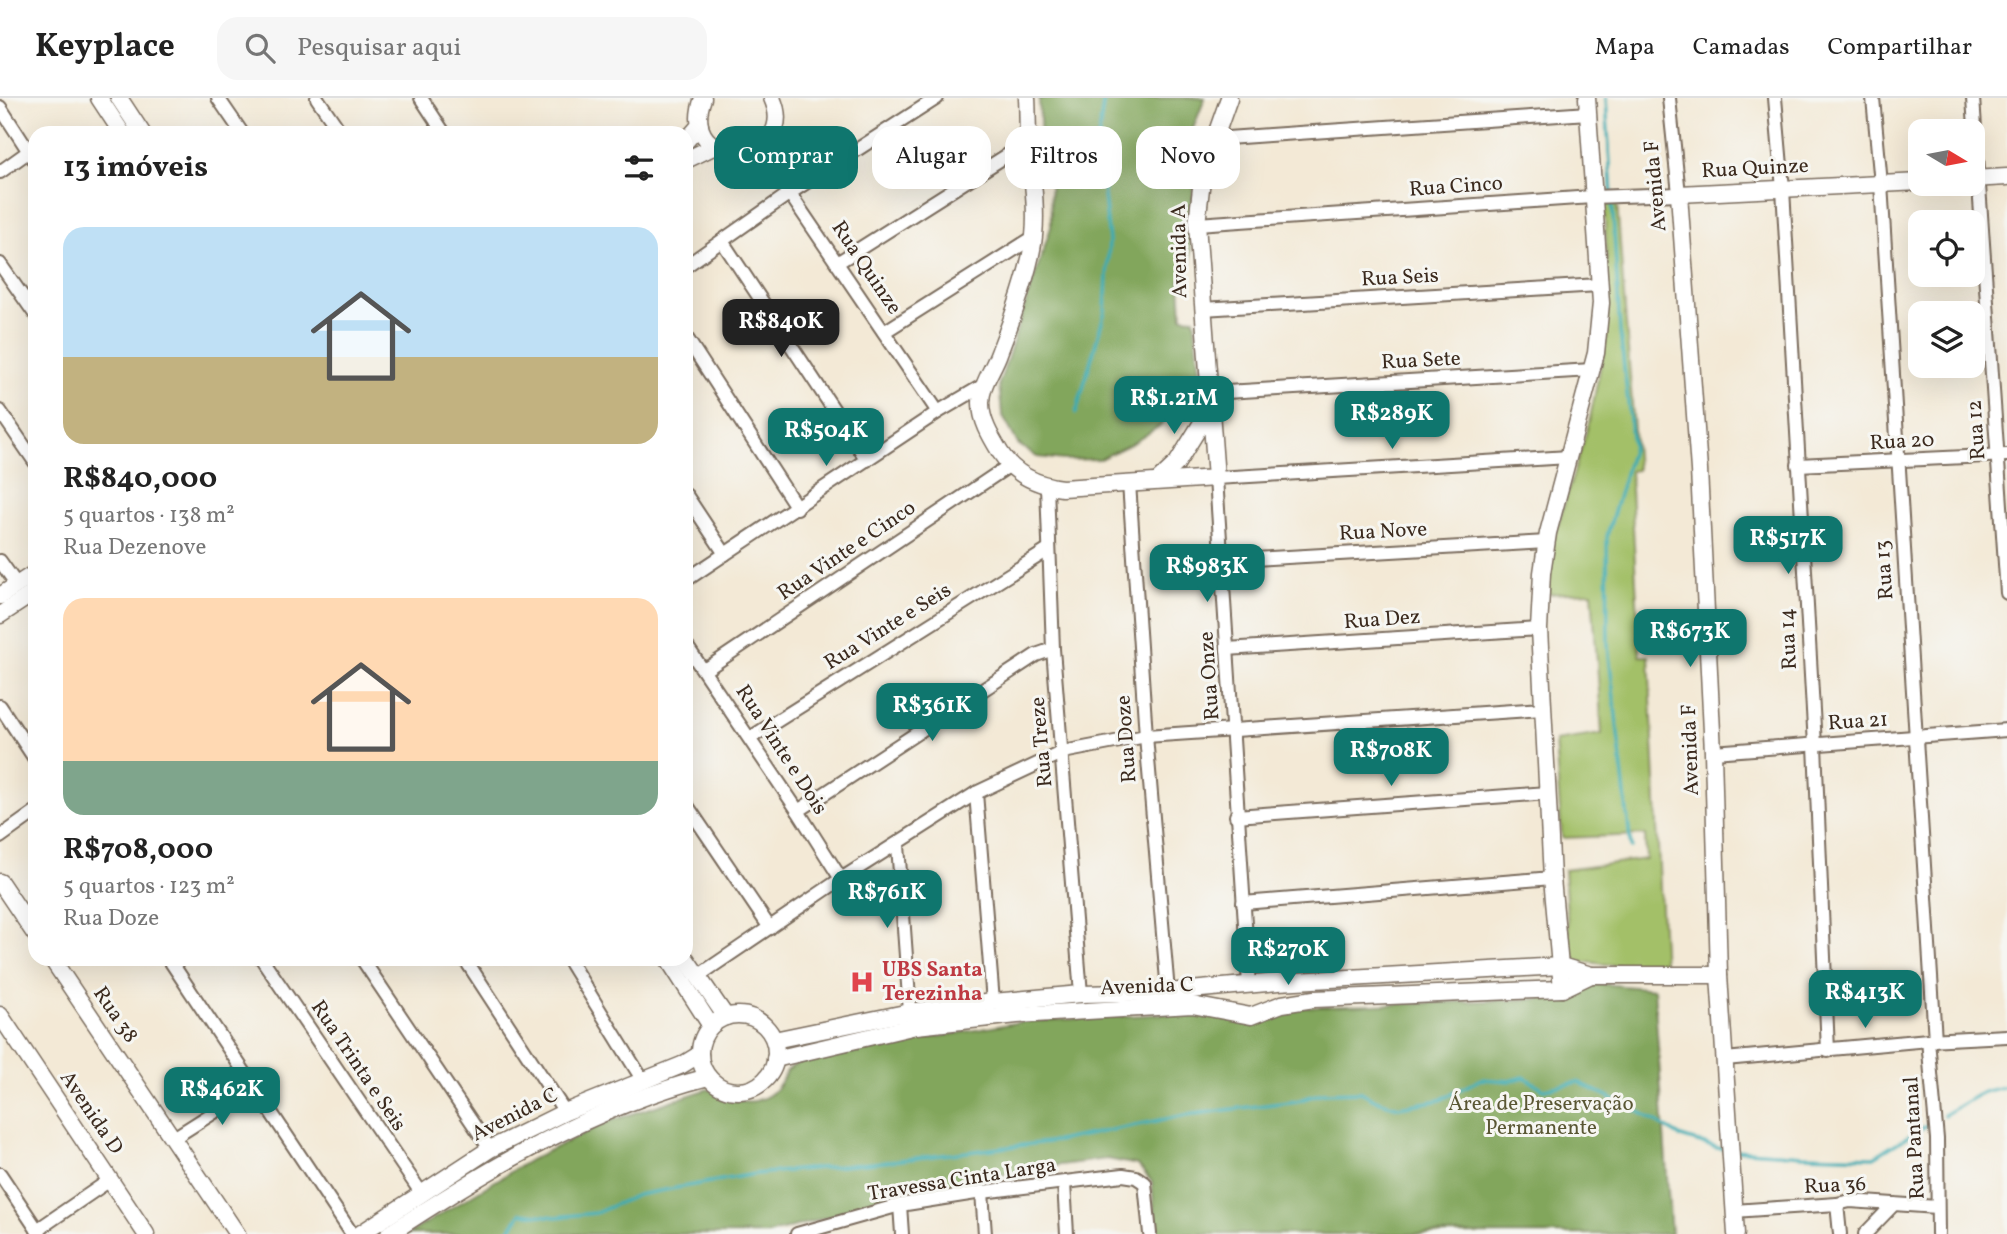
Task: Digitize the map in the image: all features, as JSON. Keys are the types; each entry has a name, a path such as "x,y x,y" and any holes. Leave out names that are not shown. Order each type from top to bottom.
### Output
{"street":[{"path":"99,98 117,126"},
{"path":"119,98 137,126"},
{"path":"218,98 237,126"},
{"path":"317,98 336,126"},
{"path":"421,98 439,126"},
{"path":"703,98 699,113 700,125 714,145"},
{"path":"693,261 790,193 937,98"},
{"path":"1027,98 1028,126"},
{"name":"Avenida A","path":"1218,126 1229,98"},
{"name":"Avenida F","path":"1669,98 1679,194 1699,471 1713,752 1718,975 1736,1234"},
{"name":"Rua 14","path":"1775,98 1783,189 1815,745 1828,1051"},
{"name":"Rua 13","path":"1873,98 1881,184 1932,1040"},
{"name":"Rua 12","path":"1973,98 1974,119"},
{"path":"774,126 775,99"},
{"path":"1240,137 1587,105 1599,197 1601,303 1596,353 1547,542 1539,628 1552,878 1562,989 1591,975"},
{"path":"0,107 28,151"},
{"path":"693,133 700,125"},
{"path":"693,157 714,146"},
{"path":"837,263 1005,157"},
{"path":"0,172 28,159"},
{"path":"1985,178 2007,177"},
{"name":"Rua Quinze","path":"1599,197 1908,183"},
{"name":"Rua Quinze","path":"787,189 938,412"},
{"path":"1034,189 1034,237 999,355 984,385 981,401 991,438 1010,465 1020,473 1047,486 1062,488 1570,457"},
{"name":"Avenida A","path":"1201,189 1197,224 1216,478"},
{"name":"Rua 12","path":"1978,196 2002,455 2007,593"},
{"name":"Rua Cinco","path":"1197,224 1599,197"},
{"path":"884,332 1034,237"},
{"path":"722,241 867,460"},
{"path":"0,264 28,304"},
{"name":"Rua Seis","path":"1203,309 1599,285"},
{"path":"693,348 797,508"},
{"name":"Rua Sete","path":"1211,401 1592,370"},
{"path":"693,575 938,412 984,385"},
{"path":"1159,481 1177,463 1211,401"},
{"path":"0,411 28,452"},
{"name":"Rua 20","path":"1798,465 2002,455"},
{"name":"Rua Vinte e Cinco","path":"705,670 1010,465"},
{"name":"Rua Onze","path":"1216,478 1232,729 1543,709"},
{"name":"Rua Doze","path":"1129,483 1146,736 1168,992"},
{"name":"Rua Treze","path":"1047,486 1053,649 1081,994"},
{"path":"693,506 725,554"},
{"name":"Rua Nove","path":"1221,561 1547,542"},
{"name":"Rua Vinte e Seis","path":"750,738 1048,550"},
{"path":"0,561 28,596"},
{"path":"0,596 28,596"},
{"path":"0,615 28,596"},
{"name":"Rua Dez","path":"1227,649 1539,628"},
{"path":"798,811 1036,655 1053,649"},
{"name":"Rua Vinte e Dois","path":"693,654 841,879"},
{"path":"0,706 28,748"},
{"path":"698,976 841,879 976,793 1063,751 1146,736 1232,729 1248,985"},
{"name":"Rua 21","path":"1713,752 2007,730"},
{"path":"976,793 993,1002"},
{"path":"1236,816 1548,793"},
{"path":"693,814 770,928"},
{"path":"0,837 28,817"},
{"path":"898,845 910,1012"},
{"path":"1243,903 1552,878"},
{"path":"0,881 28,923"},
{"name":"Rua 38","path":"57,966 237,1234"},
{"path":"174,966 352,1234"},
{"name":"Rua Trinta e Seis","path":"267,966 422,1194"},
{"path":"367,966 490,1149"},
{"path":"470,966 565,1112"},
{"path":"572,966 642,1079"},
{"path":"672,966 711,1026"},
{"path":"691,966 726,1017"},
{"path":"1561,966 1591,975 1718,975"},
{"name":"Avenida C","path":"774,1040 910,1012 993,1002 1081,994 1168,992 1561,966"},
{"path":"1234,1013 1225,1002 1227,991 1248,985 1270,991 1271,1009"},
{"name":"Avenida C","path":"775,1059 916,1026 1004,1017 1192,1005 1251,1016 1289,1002 1314,999 1562,989"},
{"name":"Avenida D","path":"0,1015 146,1234"},
{"path":"747,1016 759,1020 774,1040 775,1059 769,1075 761,1084 751,1089 727,1090 708,1077 702,1066 700,1054 703,1039 711,1026 726,1017 747,1016"},
{"path":"1725,1059 1932,1040 2007,1036"},
{"name":"Rua Pantanal","path":"1932,1040 1938,1234"},
{"name":"Avenida C","path":"360,1234 490,1149 565,1112 682,1065 700,1054"},
{"name":"Avenida C","path":"389,1234 466,1183 552,1136 636,1100 708,1077"},
{"path":"172,1139 254,1087"},
{"path":"0,1174 38,1232 110,1180"},
{"name":"Travessa Cinta Larga","path":"797,1234 817,1231 900,1205 1123,1175 1136,1177 1145,1183 1150,1234"},
{"path":"1063,1183 1067,1234"},
{"path":"982,1192 985,1234"},
{"name":"Rua 36","path":"1734,1211 1850,1201 1937,1207"},
{"path":"1865,1234 1894,1203"},
{"path":"1837,1204 1840,1234"},
{"path":"900,1205 902,1234"}],"green space":[{"path":"1039,98 1205,98 1194,126 1136,126 1136,189 1194,189 1190,216 1191,263 1180,280 1182,317 1194,318 1204,406 1176,401 1161,425 1135,442 1100,459 1064,460 1037,457 1018,444 1002,414 999,384 1051,227 1050,189 1122,189 1122,126 1040,126"},
{"path":"1604,203 1617,203 1637,470 1630,471 1640,656 1649,656 1664,971 1570,960 1564,870 1646,859 1645,835 1562,838 1555,741 1602,734 1592,592 1546,594 1553,542 1589,423 1607,335 1609,300"},
{"name":"Área de Preservação Permanente","path":"1592,983 1654,989 1671,1234 1156,1234 1152,1182 1138,1165 1107,1159 1029,1169 896,1198 768,1234 408,1234 530,1160 607,1122 708,1089 743,1101 760,1100 776,1089 786,1072 803,1061 1020,1022 1201,1012 1253,1025 1292,1008 1562,998"}],"waterway":[{"path":"1076,413 1105,311 1109,241 1098,139 1104,98"},
{"path":"1606,98 1620,332 1633,446 1607,536 1608,646 1631,848"},
{"path":"507,1234 521,1213 556,1217 596,1213 637,1195 755,1174 1057,1141 1186,1115 1297,1101 1322,1093 1361,1092 1378,1101 1399,1107 1440,1100 1481,1079 1510,1081 1524,1077 1544,1089 1578,1082 1638,1111 1681,1137 1726,1149"},
{"path":"1944,1115 1983,1092 2007,1086"},
{"path":"1734,1150 1874,1157 1927,1125"}],"place":[{"name":"UBS Santa Terezinha","path":"862,982"}]}
